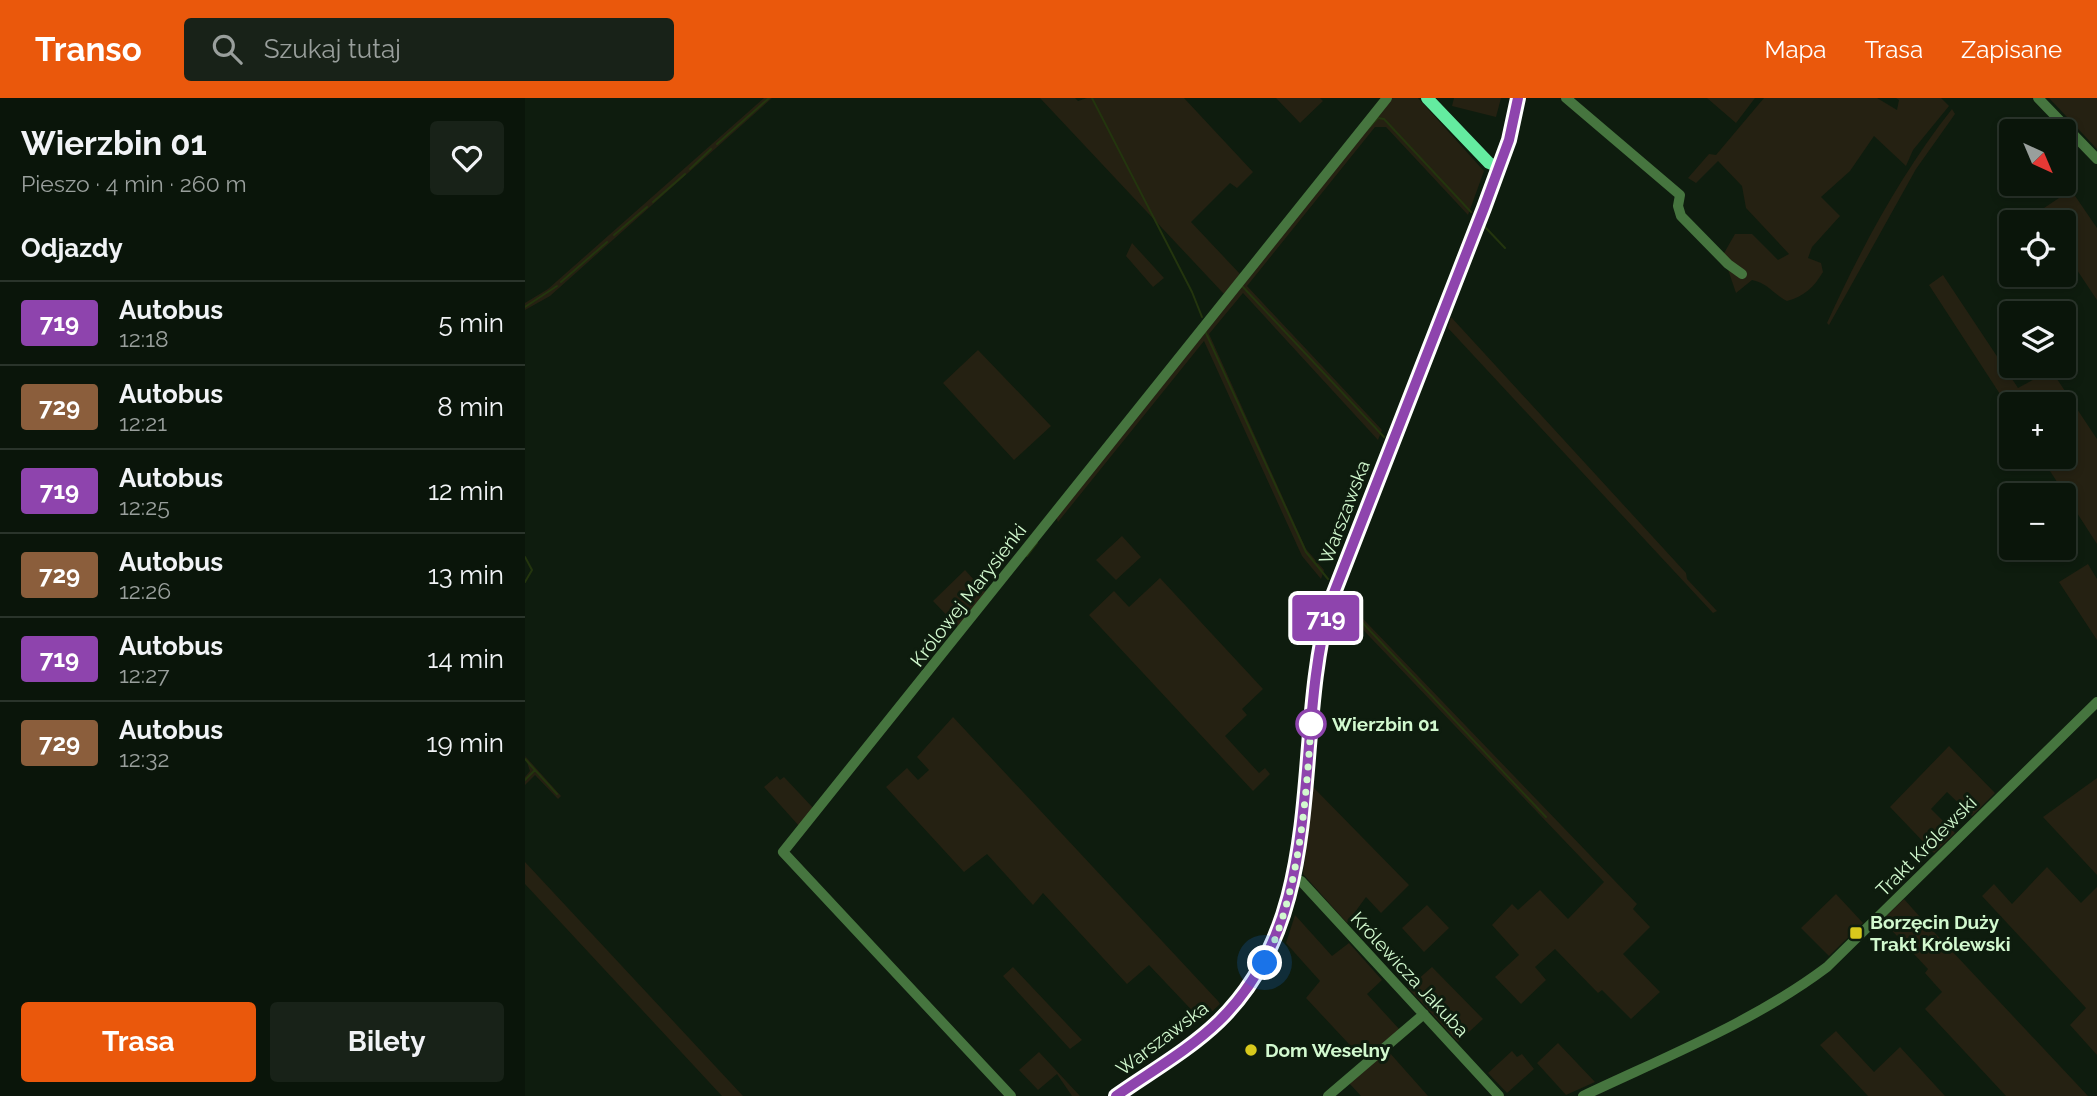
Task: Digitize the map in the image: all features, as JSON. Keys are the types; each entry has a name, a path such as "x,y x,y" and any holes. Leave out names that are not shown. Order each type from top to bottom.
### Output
{"main road":[{"path":"1427,98 1489,163 1499,167"},
{"name":"Warszawska","path":"1116,1096 1207,1032 1240,999 1265,963 1279,933 1293,880 1317,666 1330,603 1499,167 1518,98"}],"street":[{"name":"Królowej Marysieńki","path":"1011,1096 783,852 1387,98"},
{"path":"1566,98 1680,195 1678,206 1681,216 1728,264 1742,274"},
{"path":"2038,98 2097,159"},
{"name":"Trakt Królewski","path":"1583,1096 1756,1013 1797,989 1827,967 2097,702"},
{"name":"Królewicza Jakuba","path":"1293,880 1301,881 1499,1096"},
{"path":"1328,1096 1425,1014"}],"shaded area":[{"path":"764,98 772,98 550,296 525,310 525,303 548,289"},
{"path":"1040,98 1075,98 1078,101 1087,98 1184,98 1253,172 1237,188 1230,183 1191,222 1240,274 1224,294"},
{"path":"1276,98 1320,98 1323,101 1300,123"},
{"path":"1391,98 1418,98 1484,171 1468,215 1386,127 1375,127 1247,286 1382,430 1378,440 1243,293 1209,334 1306,549 1324,570 1321,579 1302,556 1204,341 1058,522 1055,515"},
{"path":"1454,98 1501,98 1496,117 1452,106"},
{"path":"1707,98 1755,98 1736,123"},
{"path":"1764,98 1877,98 1897,110 1899,100 1896,98 1941,98 1949,106 1913,150 1906,166 1874,136 1850,171 1821,197 1840,216 1812,247 1808,258 1821,263 1823,272 1808,290 1787,301 1752,280 1736,293 1723,255 1735,234 1752,234 1778,260 1789,254 1746,208 1742,186 1718,161 1696,183 1688,178 1709,154 1716,155"},
{"path":"2049,98 2097,98 2097,149 2076,127 2076,119 2069,119"},
{"path":"1952,109 1955,114 1916,169 1829,325 1827,323 1840,295 1883,212"},
{"path":"2062,196 2075,196 2097,228 2097,300 2076,268 2076,210 2041,210"},
{"path":"1132,243 1164,278 1153,287 1126,256"},
{"path":"1943,275 1999,359 1999,378 2011,378 2018,388 2036,378 2056,378 2066,392 1999,393 1929,285"},
{"path":"1451,317 1686,573 1687,579 1717,611 1713,613 1448,328"},
{"path":"978,350 1051,426 1014,460 943,383"},
{"path":"2076,408 2097,439 2097,544 2076,511 2076,483 2058,483 2049,469 2076,469"},
{"path":"1122,536 1141,557 1116,580 1096,560"},
{"path":"2088,564 2097,579 2097,640 2059,582"},
{"path":"965,570 987,594 960,629 933,601"},
{"path":"1160,578 1263,689 1242,709 1247,715 1225,736 1259,773 1265,768 1270,774 1253,791 1089,615 1114,591 1129,607"},
{"path":"1343,598 1637,904 1633,909 1650,927 1623,954 1660,992 1631,1019 1602,990 1598,993 1555,949 1535,967 1546,980 1521,1004 1495,977 1519,955 1492,925 1512,904 1518,910 1540,890 1568,919 1604,882 1348,614 1341,606"},
{"path":"953,717 1218,1001 1220,1004 1202,1021 1149,965 1127,984 1043,893 1033,905 987,854 964,872 886,787 907,768 918,780 929,770 917,757"},
{"path":"1949,746 1995,793 1972,816 1947,792 1931,809 1955,833 1934,853 1890,807"},
{"path":"525,756 561,796 558,799 535,775 525,785 525,777 530,771"},
{"path":"777,776 780,780 784,777 815,810 800,827 764,787"},
{"path":"2097,778 2097,875 2043,817"},
{"path":"1313,787 1409,885 1381,913 1366,897 1347,923 1303,874"},
{"path":"525,862 743,1096 722,1096 525,884"},
{"path":"2047,867 2081,903 2097,887 2097,1055 2070,1025 2086,1008 1982,896 1994,884 2012,904"},
{"path":"1836,894 1863,923 1829,956 1801,928"},
{"path":"1904,899 2088,1096 2006,1096 1925,1009 1942,992 1925,973 1928,969 1882,920"},
{"path":"1427,905 1449,928 1424,952 1402,928"},
{"path":"1295,915 1332,956 1349,943 1382,980 1367,994 1400,1030 1362,1058 1306,998 1320,981 1286,943"},
{"path":"1013,967 1082,1040 1070,1049 1003,976"},
{"path":"1432,967 1483,1019 1458,1042 1408,988"},
{"path":"1836,1031 1874,1072 1900,1047 1945,1096 1868,1096 1820,1045"},
{"path":"1558,1043 1595,1082 1566,1095 1537,1063"},
{"path":"1512,1051 1517,1057 1522,1054 1534,1069 1507,1093 1488,1073"},
{"path":"1039,1052 1080,1096 1072,1096 1057,1074 1038,1090 1019,1070"},
{"path":"1389,1052 1428,1096 1361,1096 1349,1083"}],"waterway":[{"path":"717,144 769,98"},
{"path":"1092,98 1192,292 1202,317"},
{"path":"1367,130 1378,118 1384,119 1471,212"},
{"path":"690,169 711,149"},
{"path":"653,202 685,174"},
{"path":"614,235 647,207"},
{"path":"1485,227 1505,248"},
{"path":"561,282 607,242"},
{"path":"525,307 557,286"},
{"path":"1242,286 1384,437"},
{"path":"1205,331 1306,552 1328,579"},
{"path":"1027,556 1037,543"},
{"path":"525,557 532,570 525,582"},
{"path":"1340,599 1546,817"},
{"path":"525,759 535,770 525,780"},
{"path":"535,770 557,794"}],"bus line":[{"name":"719","path":"1116,1096 1219,1021 1248,988 1265,963 1279,933 1293,880 1317,666 1330,603 1484,208 1509,140 1518,98"}],"place":[{"name":"Wierzbin 01","path":"1311,724"},
{"name":"Borzęcin Duży Trakt Królewski","path":"1856,933"},
{"name":"Dom Weselny","path":"1251,1050"}],"route":[{"path":"1265,963 1279,933 1293,880 1311,724"}]}
